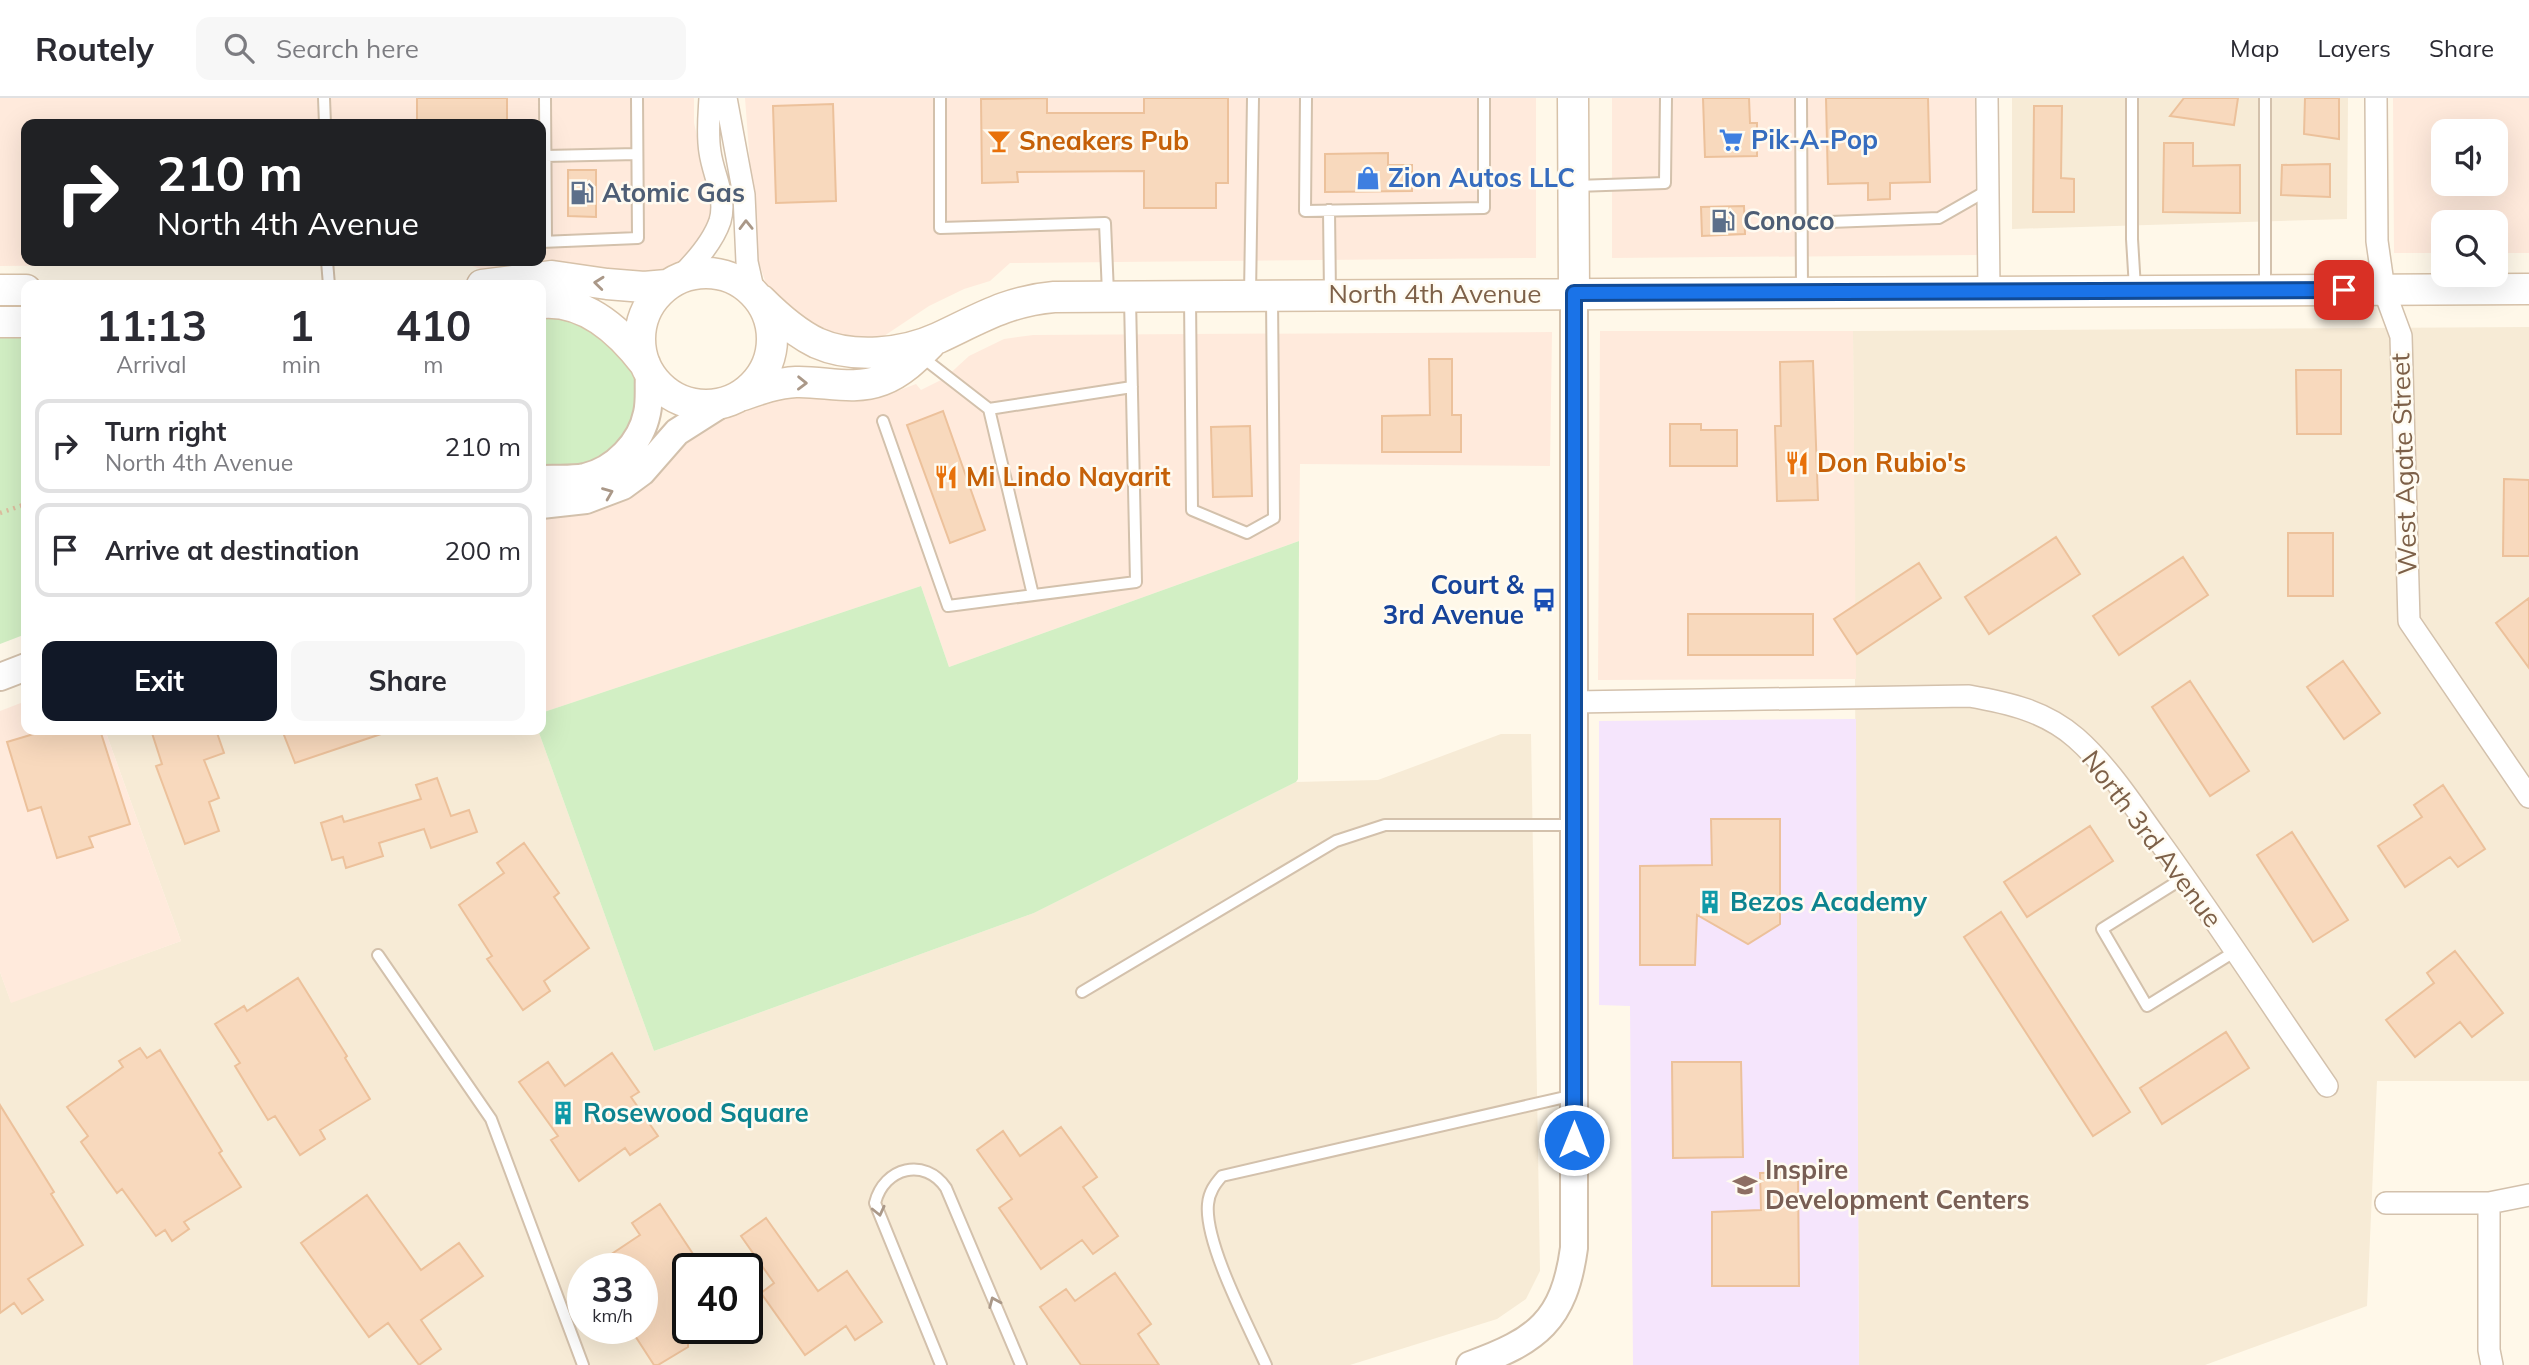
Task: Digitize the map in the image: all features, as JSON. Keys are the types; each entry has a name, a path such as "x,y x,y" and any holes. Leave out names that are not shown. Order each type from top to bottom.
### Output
{"main road":[{"path":"1573,98 1574,293"},
{"path":"521,280 552,276 607,285 644,287 694,273 716,272 737,279 758,296 771,324 773,342 769,360 750,389 728,401 702,405 684,402 663,391 625,340 609,326 589,312 557,303 546,303"},
{"path":"647,369 640,347 640,330 645,312 654,297 673,281"},
{"name":"North 4th Avenue","path":"728,401 781,384 809,383 853,387 869,384 896,373 928,346 980,315 1021,301 1054,297 2529,289"},
{"path":"0,290 21,290"},
{"name":"North 4th Avenue","path":"758,296 775,314 807,337 841,350 866,352 928,346"},
{"path":"0,322 21,322"}],"street":[{"path":"673,281 702,252 721,215 722,199 710,152 710,98"},
{"path":"726,98 744,195 747,262 758,296"},
{"path":"1987,98 1989,292"},
{"name":"West Agate Street","path":"2376,98 2377,241 2384,290 2400,336 2409,621 2529,797"},
{"path":"1470,1365 1520,1344 1539,1331 1554,1314 1564,1295 1571,1273 1574,1248 1574,293"},
{"path":"546,479 587,477 610,467 630,449 646,418 647,369"},
{"path":"546,504 586,500 623,486 642,472 677,432 728,401"},
{"path":"0,677 21,669"},
{"name":"North 3rd Avenue","path":"1573,702 1969,696 2006,702 2038,713 2076,738 2108,773 2185,877 2327,1086"},
{"path":"2386,1203 2489,1203 2529,1195"},
{"path":"2489,1203 2489,1350 2492,1365"}],"lane":[{"path":"324,98 325,119"},
{"path":"545,98 545,119"},
{"path":"546,242 638,238 637,98"},
{"path":"883,421 948,606 1136,582 1132,387 1105,223 940,228 940,98"},
{"path":"1190,296 1192,510 1247,533 1274,518 1253,98"},
{"path":"1306,98 1306,211 1484,208 1484,98"},
{"path":"1574,186 1665,183 1666,98"},
{"path":"1801,98 1802,292"},
{"path":"2132,98 2132,239 2135,291"},
{"path":"2265,98 2265,290"},
{"path":"546,156 637,154"},
{"path":"1802,223 1939,218 1988,190"},
{"path":"1329,210 1330,295"},
{"path":"928,346 989,408 1034,595"},
{"path":"989,408 1132,387"},
{"path":"1082,992 1336,841 1385,825 1575,825"},
{"path":"2185,877 2102,929 2147,1006 2234,952"},
{"path":"378,955 491,1119 583,1365"},
{"path":"1266,1365 1224,1273 1210,1230 1208,1205 1212,1188 1222,1175 1574,1095"},
{"path":"941,1365 875,1203 878,1190 887,1179 902,1171 925,1171 938,1176 946,1188 1021,1365"}],"path":[{"path":"0,513 21,506"}],"shaded area":[{"path":"0,98 694,98 694,123 714,209 705,234 681,262 670,269 641,275 486,271 472,266 546,266 546,119 21,119 21,266 0,266"},
{"path":"745,98 1536,98 1536,258 1010,263 990,281 964,289 929,306 878,340 827,338 780,306 766,284 757,256"},
{"path":"1612,98 1978,98 1978,255 1612,258"},
{"path":"2012,98 2348,98 2347,219 2012,229"},
{"path":"2393,98 2529,98 2529,253 2508,253 2508,210 2431,210 2431,253 2394,253"},
{"path":"2529,327 2529,1081 2377,1081 2367,1306 2205,1365 1859,1365 1853,331"},
{"path":"1600,331 1853,331 1856,679 1598,680"},
{"path":"1552,332 1550,466 1300,464 1299,541 949,667 921,586 546,711 546,514 670,450 712,420 758,398 788,393 857,398 892,393 916,384 921,390 945,378 969,356 1004,339 1033,335"},
{"path":"21,703 21,735 107,735 181,941 11,1003 0,972 0,711"},
{"path":"1856,719 1859,1365 1633,1365 1630,1006 1599,1005 1599,721"},
{"path":"1501,734 1531,734 1540,1271 1526,1299 1497,1319 1350,1365 0,1365 0,972 11,1002 181,941 107,735 540,735 654,1051 1034,913 1296,782 1378,780"}],"green space":[{"path":"546,313 585,321 634,367 637,383 636,415 618,446 587,466 546,469"},
{"path":"0,334 21,334 21,636 0,644"},
{"path":"1299,541 1296,782 1034,913 654,1051 540,735 546,735 546,711 921,586 949,667"}],"building":[{"path":"417,98 507,98 507,119 417,119"},
{"path":"1047,98 1047,113 1144,113 1144,98 1228,98 1228,183 1216,183 1216,208 1144,208 1144,171 1017,172 1018,182 982,183 981,99"},
{"name":"Pik-A-Pop","path":"1703,98 1749,98 1750,123 1757,123 1757,156 1705,157"},
{"path":"1826,98 1928,98 1930,182 1890,183 1890,199 1868,200 1868,183 1828,184"},
{"path":"2184,98 2238,98 2234,125 2170,116"},
{"path":"2305,98 2339,98 2339,139 2304,134"},
{"path":"833,104 836,201 776,203 773,106"},
{"path":"2034,106 2062,106 2061,178 2074,179 2074,212 2033,212"},
{"path":"2164,143 2193,143 2193,166 2240,165 2240,213 2163,212"},
{"name":"Zion Autos LLC","path":"1388,153 1388,165 1412,165 1412,191 1325,192 1325,154"},
{"path":"2330,164 2330,197 2281,195 2282,165"},
{"name":"Atomic Gas","path":"568,170 596,170 596,217 568,216"},
{"name":"Conoco","path":"1744,206 1745,234 1702,236 1701,207"},
{"path":"1429,359 1452,359 1452,415 1461,415 1461,452 1382,452 1382,416 1430,415"},
{"name":"Don Rubio's","path":"1813,361 1818,500 1777,501 1775,426 1781,426 1780,362"},
{"path":"2296,370 2341,370 2341,434 2297,434"},
{"name":"Mi Lindo Nayarit","path":"943,411 985,530 950,543 907,425"},
{"path":"1670,424 1701,424 1701,430 1737,430 1737,466 1670,466"},
{"path":"1250,426 1252,496 1213,497 1211,427"},
{"path":"2504,479 2529,480 2529,556 2503,556"},
{"path":"2288,533 2333,533 2333,596 2288,596"},
{"path":"2056,537 2080,574 1989,634 1965,597"},
{"path":"2183,557 2208,595 2119,655 2093,616"},
{"path":"1919,563 1941,598 1857,654 1834,619"},
{"path":"2529,598 2529,668 2496,623"},
{"path":"1688,614 1813,614 1813,655 1688,655"},
{"path":"2343,661 2380,713 2344,739 2307,687"},
{"path":"2190,681 2249,771 2210,796 2152,707"},
{"path":"30,735 102,735 130,824 89,837 93,847 57,858 41,807 28,811 7,742"},
{"path":"153,735 218,735 224,753 204,760 219,798 209,802 219,831 185,844 156,766 162,764"},
{"path":"284,735 378,735 295,763"},
{"path":"437,778 451,816 469,810 477,832 431,848 424,829 379,843 383,856 346,868 343,857 332,860 321,823 342,816 344,822 421,799 416,785"},
{"path":"2443,785 2485,849 2458,867 2450,857 2405,887 2378,846 2422,817 2414,805"},
{"name":"Bezos Academy","path":"1711,819 1780,819 1780,924 1748,944 1697,915 1695,965 1640,965 1640,866 1712,865"},
{"path":"2090,826 2113,861 2027,917 2004,882"},
{"path":"2292,832 2348,920 2313,942 2257,855"},
{"path":"524,843 559,893 554,897 589,948 544,981 550,991 523,1010 487,959 492,956 459,905 504,873 497,863"},
{"path":"2001,912 2130,1112 2093,1136 1964,937"},
{"path":"2455,951 2503,1013 2472,1037 2460,1022 2415,1057 2386,1020 2434,983 2427,973"},
{"path":"298,978 347,1056 345,1058 370,1099 320,1130 325,1139 300,1155 275,1116 268,1120 235,1066 240,1063 215,1024 244,1006 247,1011"},
{"path":"2226,1032 2249,1068 2162,1124 2140,1088"},
{"path":"140,1048 147,1058 160,1050 241,1187 184,1222 189,1229 172,1241 165,1230 156,1236 122,1189 117,1193 81,1142 88,1136 67,1107 123,1067 119,1061"},
{"path":"612,1053 639,1092 631,1097 658,1136 630,1155 625,1148 579,1181 551,1140 558,1136 519,1082 548,1062 565,1086"},
{"path":"1672,1062 1741,1062 1743,1157 1673,1158"},
{"path":"0,1105 83,1245 28,1279 43,1300 22,1314 14,1303 0,1313"},
{"path":"1061,1127 1097,1177 1083,1187 1118,1236 1093,1254 1082,1240 1041,1269 999,1208 1012,1199 977,1150 1003,1131 1020,1156"},
{"path":"1798,1172 1799,1286 1712,1286 1712,1212 1761,1210 1760,1173"},
{"path":"367,1195 421,1270 459,1243 483,1276 421,1320 441,1349 419,1365 388,1323 369,1337 301,1243"},
{"path":"660,1204 692,1253 672,1253 672,1344 688,1344 688,1347 658,1365 654,1365 640,1344 658,1344 658,1253 613,1253 640,1235 632,1223"},
{"path":"766,1218 818,1291 847,1271 882,1322 855,1340 846,1326 805,1355 763,1296 763,1291 774,1283 763,1267 763,1253 753,1253 741,1236"},
{"path":"1115,1273 1151,1324 1138,1334 1159,1365 1081,1365 1040,1307 1066,1289 1075,1301"}],"place":[{"name":"Pik-A-Pop","path":"1731,140"},
{"name":"Sneakers Pub","path":"999,141"},
{"name":"Zion Autos LLC","path":"1368,178"},
{"name":"Atomic Gas","path":"582,193"},
{"name":"Conoco","path":"1723,221"},
{"name":"Don Rubio's","path":"1797,463"},
{"name":"Mi Lindo Nayarit","path":"946,477"},
{"name":"Court & 3rd Avenue","path":"1544,600"},
{"name":"Bezos Academy","path":"1710,902"},
{"name":"Rosewood Square","path":"563,1113"},
{"name":"Inspire Development Centers","path":"1745,1185"}],"route":[{"path":"1574,1140 1574,293 2344,290"}]}
